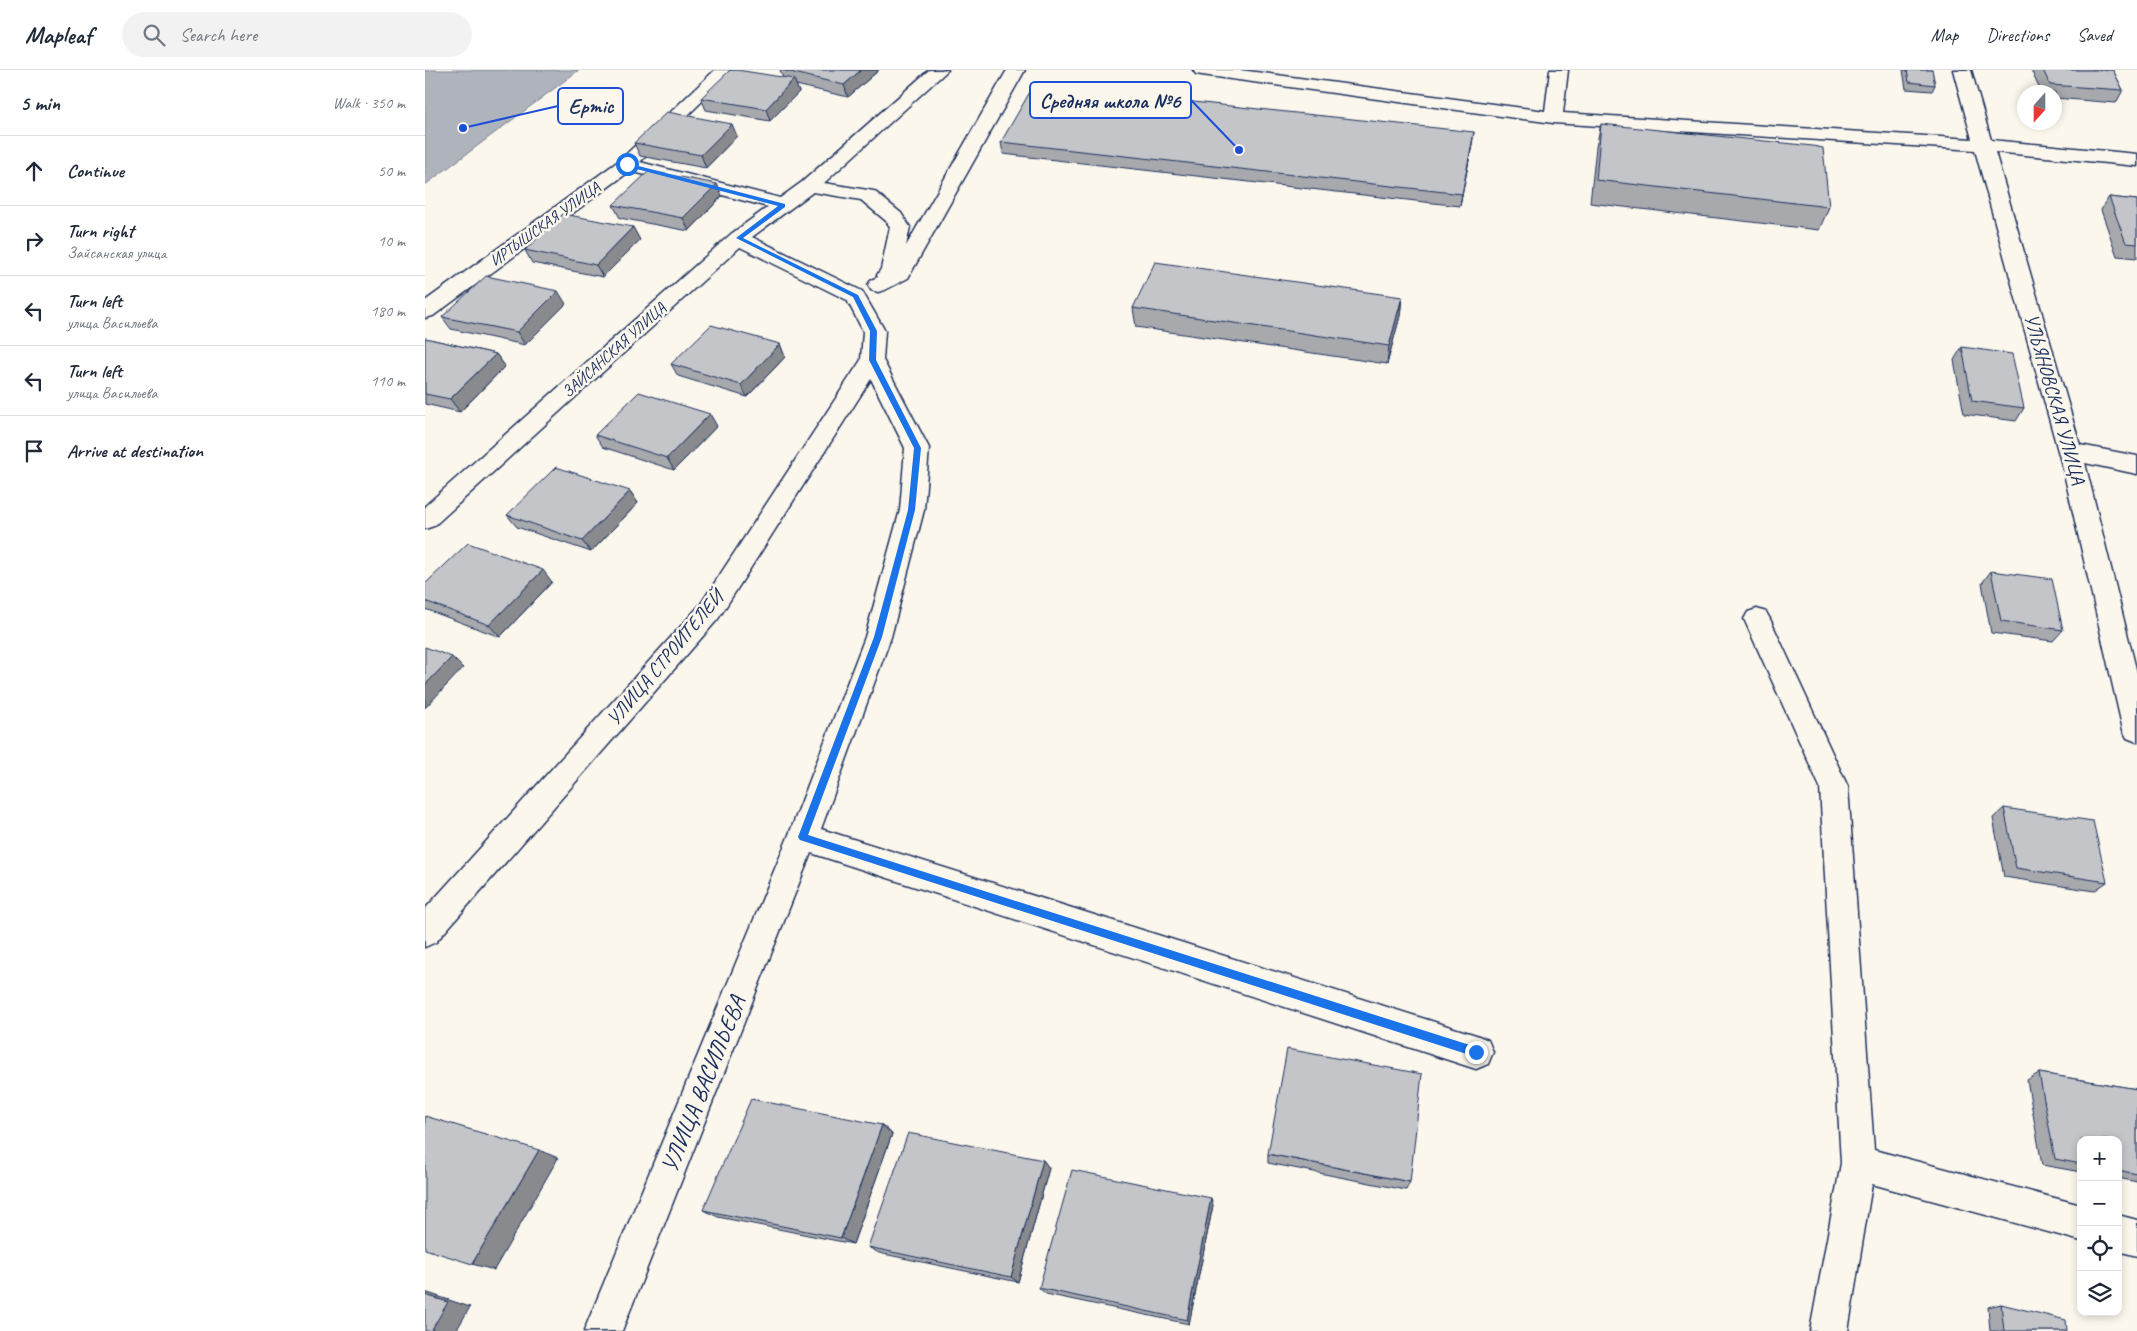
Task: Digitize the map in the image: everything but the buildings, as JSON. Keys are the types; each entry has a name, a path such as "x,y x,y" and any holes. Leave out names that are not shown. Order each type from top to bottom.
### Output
{"street":[{"name":"ИРТЫШСКАЯ УЛИЦА","path":"425,311 627,164 725,70"},
{"name":"ЗАЙСАНСКАЯ УЛИЦА","path":"425,520 739,238 809,186 939,70"},
{"path":"739,238 867,290 901,273 1016,70"},
{"path":"1203,70 1553,118 1982,145 2137,160"},
{"path":"1553,118 1559,70"},
{"name":"УЛЬЯНОВСКАЯ УЛИЦА","path":"1962,70 2071,452 2137,730"},
{"path":"627,164 783,205"},
{"path":"809,186 867,195 894,217 900,227 891,270 867,290"},
{"name":"УЛИЦА ВАСИЛЬЕВА","path":"603,1331 803,837 878,637 912,510 917,448 872,360 873,331 867,290"},
{"name":"УЛИЦА СТРОИТЕЛЕЙ","path":"425,932 709,612 872,360"},
{"path":"2071,452 2137,465"},
{"path":"1757,619 1834,787 1858,1163 1829,1331"},
{"path":"803,837 1476,1052"},
{"path":"1858,1163 2077,1222"},
{"path":"2122,1234 2137,1238"}],"shaded area":[{"path":"425,70 579,70 425,185"}],"place":[{"name":"Ертіс","path":"463,128"},
{"name":"Средняя школа №6","path":"1239,150"}],"route":[{"path":"627,164 783,205 739,238 809,271 855,296 873,331 872,360 917,448 912,510 878,637 803,837 1476,1052"}]}
